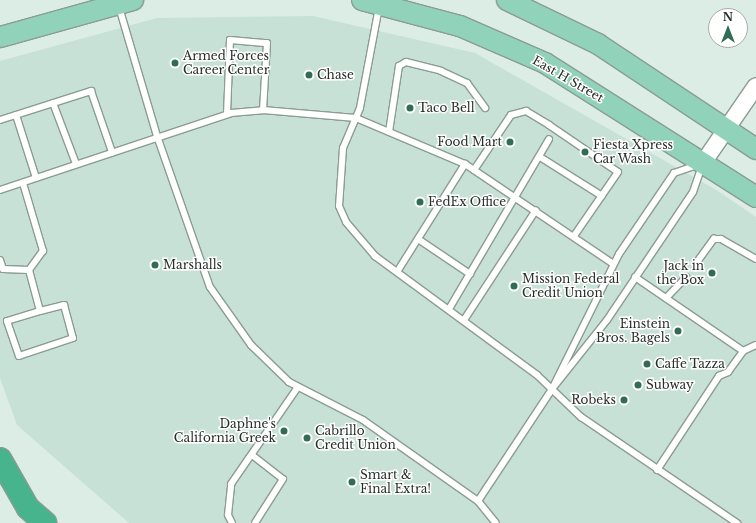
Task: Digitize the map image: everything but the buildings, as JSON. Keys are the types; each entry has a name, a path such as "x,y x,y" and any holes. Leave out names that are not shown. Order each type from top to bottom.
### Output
{"highway":[{"path":"0,459 28,508 45,523"}],"main road":[{"path":"507,0 598,44 756,149"},
{"path":"0,36 125,2"},
{"name":"East H Street","path":"371,2 460,26 545,63 756,197"}],"street":[{"path":"703,164 756,86"}],"lane":[{"path":"125,2 157,136 210,287 251,345 298,386 363,420 478,501 496,523"},
{"path":"371,2 356,118 343,148 339,206 359,239 397,272 464,320 552,389 581,416 657,470 738,523"},
{"path":"227,114 230,40 267,42 263,110"},
{"path":"389,132 399,66 406,62 440,71 467,83 485,108"},
{"path":"0,120 91,91 112,152"},
{"path":"53,103 76,164"},
{"path":"0,190 157,136 227,114 263,110 356,118 465,164 536,210 613,264"},
{"path":"474,170 511,115 526,111 618,172 574,236"},
{"path":"16,115 36,178"},
{"path":"449,309 540,157 549,139"},
{"path":"540,157 602,196"},
{"path":"397,272 465,164"},
{"path":"552,389 613,264 674,173 703,164"},
{"path":"478,501 552,389 607,320 693,192 703,164"},
{"path":"23,183 43,251 29,270"},
{"path":"464,320 536,210"},
{"path":"418,239 470,274"},
{"path":"696,262 714,239 721,239 756,259"},
{"path":"0,260 3,269 29,270"},
{"path":"29,270 40,311"},
{"path":"635,277 743,351"},
{"path":"666,298 686,277"},
{"path":"64,305 73,338 19,356 7,321 40,311 64,305"},
{"path":"657,470 719,376 728,372 743,351 756,345"},
{"path":"232,523 228,515 231,484 298,386"},
{"path":"252,455 283,479 255,523"}],"shaded area":[{"path":"313,16 475,53 718,191 756,217 756,523 129,523 17,425 0,378 0,61 157,18"}],"place":[{"name":"Armed Forces Career Center","path":"175,63"},
{"name":"Chase","path":"309,75"},
{"name":"Taco Bell","path":"410,108"},
{"name":"Food Mart","path":"510,142"},
{"name":"Fiesta Xpress Car Wash","path":"585,152"},
{"name":"FedEx Office","path":"420,202"},
{"name":"Marshalls","path":"155,265"},
{"name":"Jack in the Box","path":"712,273"},
{"name":"Mission Federal Credit Union","path":"514,286"},
{"name":"Einstein Bros. Bagels","path":"678,331"},
{"name":"Caffe Tazza","path":"647,364"},
{"name":"Subway","path":"638,385"},
{"name":"Robeks","path":"624,400"},
{"name":"Daphne's California Greek","path":"284,431"},
{"name":"Cabrillo Credit Union","path":"307,438"},
{"name":"Smart & Final Extra!","path":"352,482"}]}
